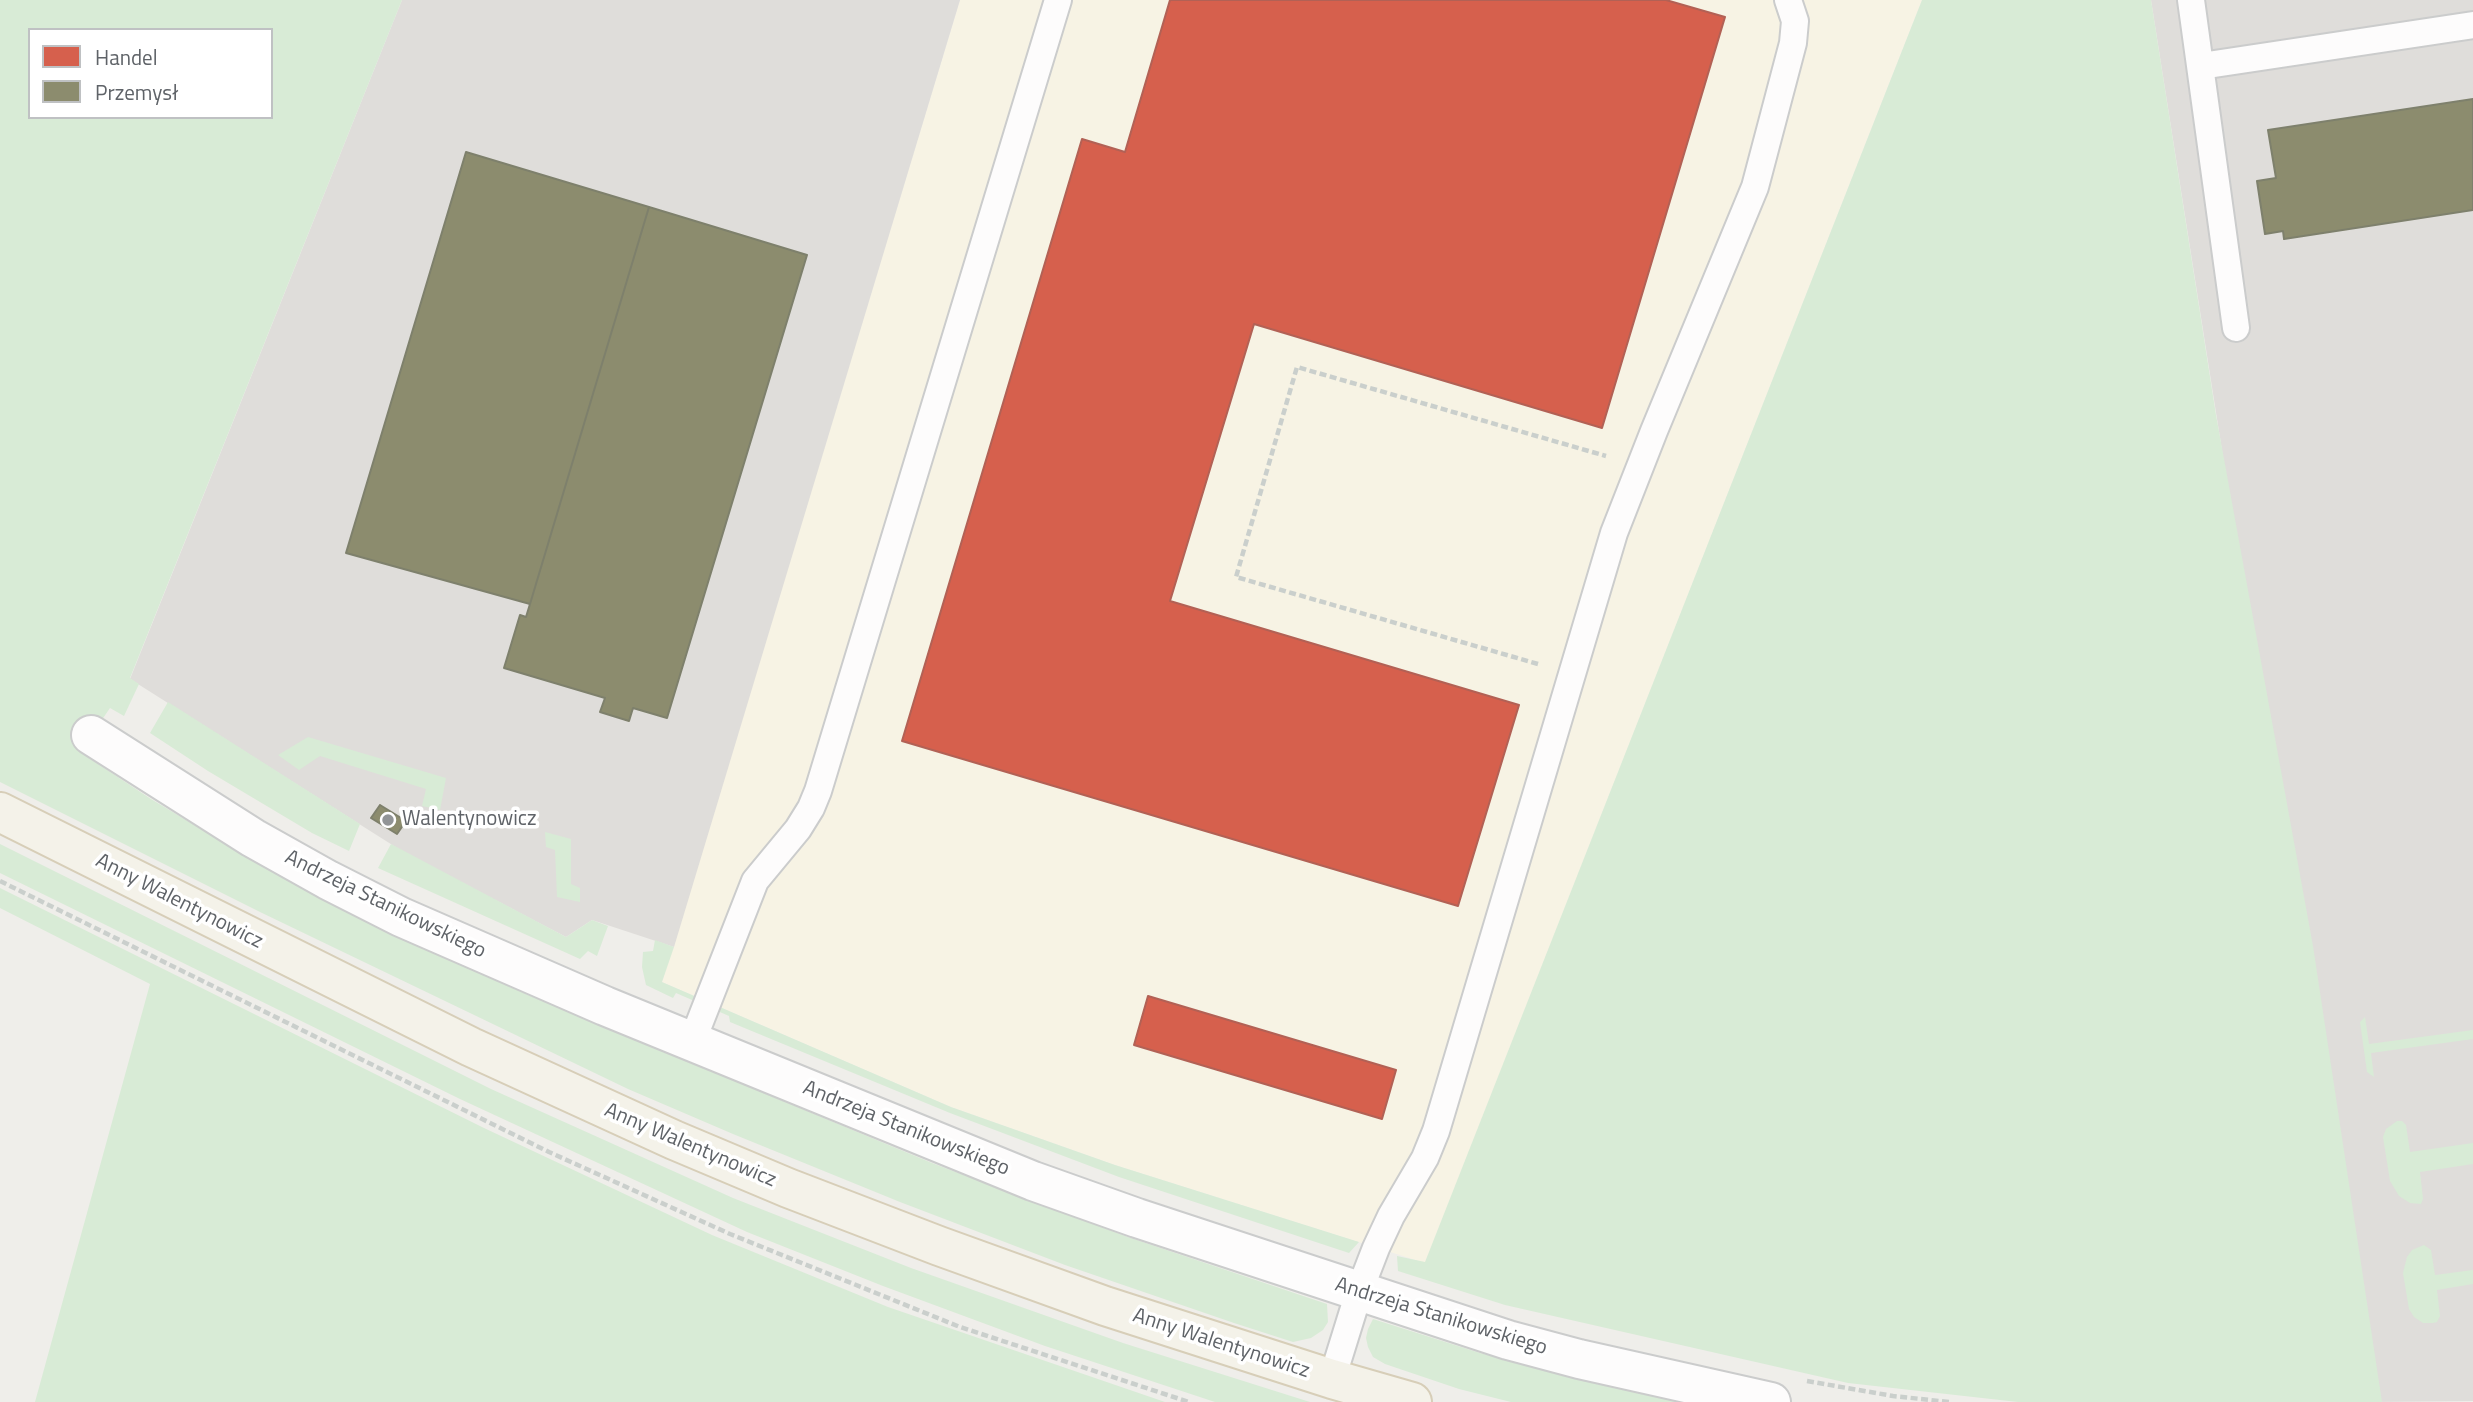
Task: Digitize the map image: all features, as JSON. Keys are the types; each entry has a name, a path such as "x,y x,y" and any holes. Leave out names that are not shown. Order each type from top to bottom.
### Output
{"main road":[{"name":"Anny Walentynowicz","path":"0,812 471,1047 697,1150 835,1207 1049,1287 1332,1379 1412,1402"}],"street":[{"name":"Andrzeja Stanikowskiego","path":"91,735 185,796 328,880 401,917 498,961 1033,1181 1451,1323 1567,1356 1770,1402"}],"lane":[{"path":"692,1042 755,881 798,829 818,791 1058,0"},
{"path":"1332,1379 1359,1292 1391,1216 1425,1158 1436,1131 1614,533 1755,187 1793,43 1795,21 1788,0"},
{"path":"2191,0 2236,328"},
{"path":"2201,66 2473,25"}],"path":[{"path":"1573,674 1236,577 1297,367 1640,466"},
{"path":"0,881 549,1152 730,1234 960,1327 1189,1402"},
{"path":"1801,1380 1893,1396 1949,1402"}],"shaded area":[{"path":"402,0 960,0 674,947 592,920 566,937 405,853 130,679"},
{"path":"960,0 1922,0 1425,1263 1115,1165 951,1107 662,982"},
{"path":"2151,0 2473,0 2473,1401 2372,1402"}],"green space":[{"path":"0,0 402,0 130,678 139,684 124,716 110,708 80,752 151,799 261,865 418,946 526,994 932,1163 1128,1237 1327,1304 1328,1322 1323,1330 1311,1338 1293,1342 1065,1265 900,1202 628,1089 260,912 0,782"},
{"path":"1922,0 2151,0 2216,415 2313,946 2382,1402 2018,1402 1848,1383 1505,1305 1398,1271 1397,1256 1425,1262"},
{"path":"168,702 360,824 349,851 312,833 150,733"},
{"path":"308,737 446,778 440,810 422,806 426,789 320,756 299,770 278,755"},
{"path":"545,832 571,839 571,884 580,888 580,902 557,897 555,850 546,847"},
{"path":"0,844 491,1089 733,1198 911,1268 1123,1343 1310,1402 1215,1402 1045,1346 747,1232 460,1099 0,873"},
{"path":"391,844 566,937 592,920 608,926 597,956 588,951 580,959 378,868"},
{"path":"0,888 484,1128 712,1235 888,1307 1165,1402 35,1402 150,984 0,908"},
{"path":"655,940 674,947 662,982 951,1107 1115,1165 1359,1242 1349,1253 1119,1177 950,1113 730,1022 729,1016 676,993 673,998 646,985 642,967 643,952 653,951"},
{"path":"2365,1017 2369,1044 2473,1030 2473,1039 2371,1053 2374,1077 2367,1072 2360,1022"},
{"path":"2397,1121 2406,1125 2410,1152 2473,1143 2473,1164 2420,1172 2423,1199 2421,1204 2410,1203 2399,1196 2390,1181 2383,1137 2386,1129"},
{"path":"2424,1245 2431,1250 2435,1275 2473,1270 2473,1284 2437,1290 2440,1316 2437,1322 2433,1323 2423,1323 2414,1317 2409,1309 2403,1273 2407,1257 2412,1250"},
{"path":"1373,1319 1480,1353 1690,1402 1511,1402 1459,1389 1385,1364 1373,1357 1366,1338"}],"building: Handel":[{"path":"1170,0 1666,0 1725,17 1602,428 1254,324 1170,601 1519,705 1458,906 902,741 1082,139 1125,152"},
{"path":"1148,996 1396,1070 1382,1119 1134,1045"}],"building: Przemysł":[{"path":"2473,99 2473,210 2284,239 2283,231 2265,234 2257,181 2276,178 2268,130"},
{"path":"466,152 649,207 530,604 346,553"},
{"path":"649,207 807,255 667,718 633,708 629,721 600,712 605,698 504,668 520,615 526,617"},
{"name":"Walentynowicz","path":"380,805 406,821 397,834 371,818"}],"place":[{"name":"Walentynowicz","path":"388,820"}]}
